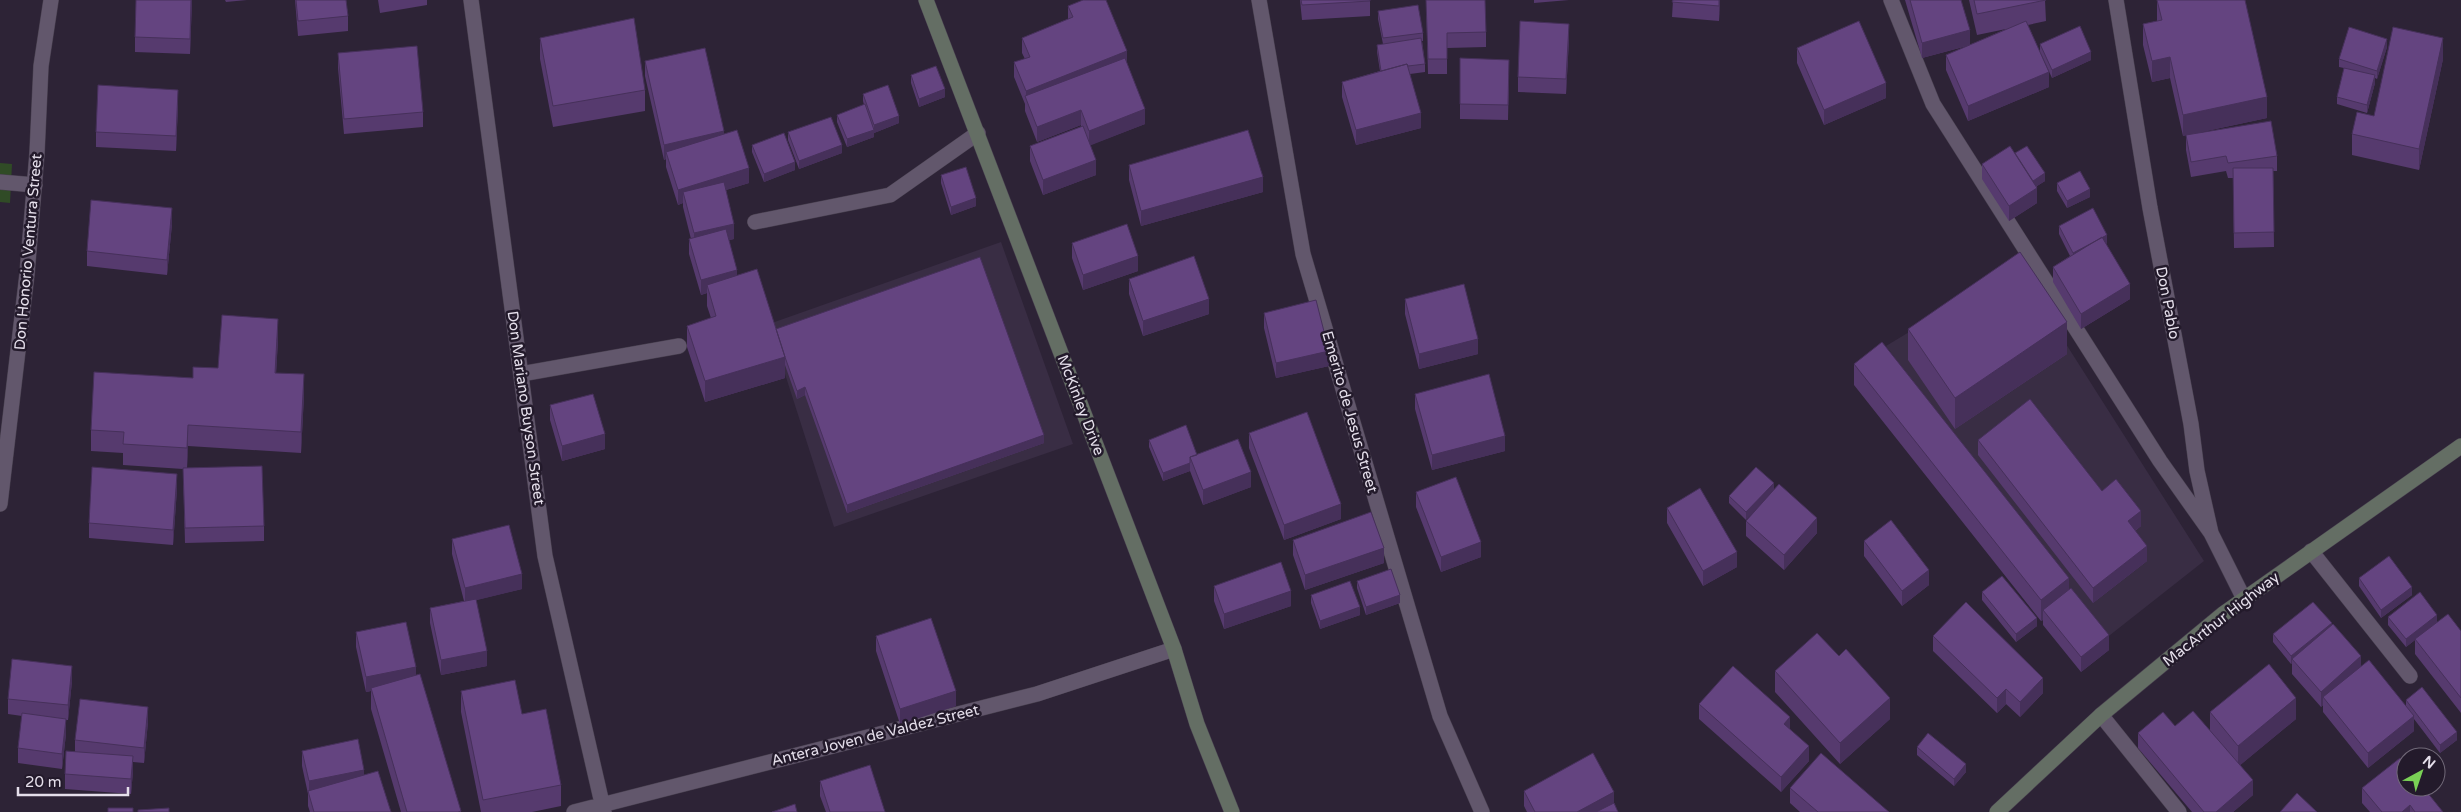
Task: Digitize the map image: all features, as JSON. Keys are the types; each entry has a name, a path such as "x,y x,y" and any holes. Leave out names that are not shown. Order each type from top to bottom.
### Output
{"main road":[{"name":"McKinley Drive","path":"926,0 1174,649 1197,724 1232,812"},
{"name":"MacArthur Highway","path":"1997,812 2100,715 2244,599 2461,446"}],"street":[{"name":"Don Honorio Ventura Street","path":"0,504 27,274 35,185 41,66 51,0"},
{"name":"Don Mariano Buyson Street","path":"471,0 545,556 603,808"},
{"name":"Emerito de Jesus Street","path":"1259,0 1303,254 1440,716 1482,812"},
{"path":"1891,0 1932,104 2160,461 2211,533"},
{"name":"Don Pablo","path":"2116,0 2150,208 2191,424 2197,471 2211,533 2244,599"},
{"path":"755,222 890,195 978,133"},
{"path":"0,182 35,185"},
{"path":"521,374 679,346"},
{"path":"2311,551 2410,676"},
{"name":"Antera Joven de Valdez Street","path":"574,812 603,808 1037,694 1174,649"},
{"path":"2100,715 2179,812"}],"shaded area":[{"path":"1001,242 1073,444 834,527 769,324"},
{"path":"2017,267 2204,561 2105,639 1886,346"}],"green space":[{"path":"0,163 12,164 10,203 0,202"}],"building":[{"path":"136,0 191,0 190,39 135,37"},
{"path":"296,0 346,0 348,16 298,21"},
{"path":"1083,0 1106,0 1127,51 1026,91 1014,62 1030,57 1022,38 1073,17 1068,6"},
{"path":"1301,0 1370,0 1370,1 1302,5"},
{"path":"1426,0 1485,0 1486,32 1447,33 1447,59 1428,59"},
{"path":"1673,0 1719,0 1719,6 1672,2"},
{"path":"1910,0 1961,0 1970,30 1922,43"},
{"path":"1974,0 2046,0 1977,14"},
{"path":"2157,0 2245,0 2267,97 2183,115 2170,57 2152,61 2143,24 2162,20"},
{"path":"1418,5 1423,33 1383,38 1378,11"},
{"path":"634,18 645,90 553,106 540,38"},
{"path":"1520,21 1569,24 1566,79 1518,77"},
{"path":"1859,21 1886,83 1824,110 1797,48"},
{"path":"2026,21 2049,72 1968,106 1946,55"},
{"path":"2080,26 2091,52 2052,70 2040,44"},
{"path":"2349,27 2387,39 2377,71 2339,59"},
{"path":"2393,27 2443,38 2419,149 2352,134 2357,112 2374,116"},
{"path":"1421,38 1425,64 1408,66 1407,64 1381,71 1377,45"},
{"path":"417,46 423,112 344,119 338,53"},
{"path":"705,48 724,131 664,145 645,61"},
{"path":"1125,58 1145,109 1089,131 1081,110 1037,127 1025,96"},
{"path":"1460,58 1509,60 1508,105 1460,104"},
{"path":"1407,64 1421,113 1356,130 1342,82"},
{"path":"936,66 945,89 919,99 911,75"},
{"path":"2344,68 2375,75 2367,105 2337,97"},
{"path":"98,85 178,90 176,136 96,132"},
{"path":"888,85 899,116 874,125 863,94"},
{"path":"865,104 874,130 847,139 837,115"},
{"path":"831,117 842,145 799,161 788,132"},
{"path":"2271,121 2277,156 2228,163 2226,156 2191,162 2186,135"},
{"path":"1083,126 1096,160 1043,180 1030,146"},
{"path":"737,130 749,168 678,190 666,152"},
{"path":"1248,130 1263,177 1141,211 1129,165"},
{"path":"784,133 795,162 764,174 752,145"},
{"path":"2010,146 2037,188 2009,206 1982,164"},
{"path":"2027,146 2045,173 2033,181 2015,153"},
{"path":"966,167 976,198 951,207 941,175"},
{"path":"2233,168 2273,168 2274,232 2234,233"},
{"path":"2080,171 2090,189 2067,201 2057,183"},
{"path":"724,182 734,224 694,233 683,192"},
{"path":"91,200 172,208 167,260 87,251"},
{"path":"2093,208 2107,235 2073,253 2059,226"},
{"path":"1127,224 1138,256 1083,275 1072,243"},
{"path":"726,229 737,270 701,280 689,239"},
{"path":"2102,237 2130,284 2081,314 2053,267"},
{"path":"2020,252 2067,322 1955,398 1908,329"},
{"path":"1194,256 1209,299 1143,321 1129,279"},
{"path":"980,257 1044,435 847,505 805,387 797,391 776,329"},
{"path":"757,269 785,357 705,381 687,326 716,316 707,285"},
{"path":"1464,284 1478,339 1419,354 1405,299"},
{"path":"1316,300 1329,351 1276,363 1264,313"},
{"path":"222,315 278,319 275,373 304,374 301,432 188,425 187,448 123,444 124,432 91,430 94,372 193,378 193,367 218,368"},
{"path":"1882,342 2069,578 2041,600 1854,364"},
{"path":"1489,374 1505,436 1432,455 1415,394"},
{"path":"593,394 605,434 562,446 550,405"},
{"path":"2030,399 2102,491 2116,479 2141,511 2128,521 2147,546 2093,588 1978,440"},
{"path":"1307,412 1341,504 1284,525 1249,433"},
{"path":"1186,425 1197,455 1190,457 1190,463 1163,473 1149,440"},
{"path":"1238,439 1251,472 1203,490 1190,457"},
{"path":"262,466 264,526 185,528 183,468"},
{"path":"92,467 177,474 173,530 89,523"},
{"path":"1756,467 1774,483 1746,512 1729,496"},
{"path":"1456,477 1481,542 1441,557 1416,492"},
{"path":"1779,484 1817,518 1784,555 1746,521"},
{"path":"1700,488 1737,552 1703,571 1667,508"},
{"path":"1371,512 1384,548 1305,575 1293,540"},
{"path":"1891,520 1929,570 1902,591 1864,541"},
{"path":"509,525 522,574 465,588 452,539"},
{"path":"2389,556 2412,587 2381,610 2359,578"},
{"path":"1281,562 1291,591 1224,614 1214,586"},
{"path":"1391,569 1400,595 1366,607 1357,581"},
{"path":"2002,576 2037,618 2016,634 1982,592"},
{"path":"1350,581 1360,607 1320,621 1311,595"},
{"path":"2071,588 2109,635 2081,657 2043,610"},
{"path":"2420,592 2437,615 2406,639 2388,617"},
{"path":"476,599 487,651 441,660 430,608"},
{"path":"1966,602 2043,678 2020,702 2006,689 1997,698 1933,636"},
{"path":"2313,602 2332,623 2291,656 2273,634"},
{"path":"2448,614 2461,631 2461,698 2415,639"},
{"path":"931,618 956,691 900,709 876,636"},
{"path":"406,622 416,667 366,677 356,632"},
{"path":"2333,624 2361,656 2321,692 2292,659"},
{"path":"1817,633 1839,656 1846,649 1890,698 1840,743 1775,671"},
{"path":"12,659 72,666 68,705 8,699"},
{"path":"2369,660 2414,716 2368,753 2323,697"},
{"path":"2269,664 2296,698 2238,746 2210,712"},
{"path":"1733,666 1790,717 1784,724 1809,746 1781,777 1699,704"},
{"path":"420,674 461,811 458,812 407,812 371,688"},
{"path":"515,680 522,714 546,709 561,785 483,800 461,691"},
{"path":"2422,687 2457,732 2440,745 2406,700"},
{"path":"80,699 148,707 144,748 75,740"},
{"path":"2193,711 2253,780 2216,812 2204,812 2138,733 2163,712 2175,726"},
{"path":"22,713 66,719 62,754 18,748"},
{"path":"1928,733 1966,764 1954,779 1917,747"},
{"path":"358,739 364,770 309,781 302,751"},
{"path":"66,751 133,756 131,779 65,774"},
{"path":"1593,753 1614,792 1577,812 1535,812 1524,791"},
{"path":"1821,753 1889,812 1818,812 1790,788"},
{"path":"2396,761 2396,797 2431,797 2443,812 2415,812 2410,805 2402,812 2382,812 2362,788"},
{"path":"870,765 885,812 830,812 820,781"},
{"path":"378,771 391,812 314,812 308,791"},
{"path":"2297,793 2317,812 2280,812"},
{"path":"1614,803 1618,812 1596,812"},
{"path":"795,804 797,812 772,812"},
{"path":"108,808 133,808 133,812 108,812"},
{"path":"169,808 169,812 138,812 138,810"}]}
